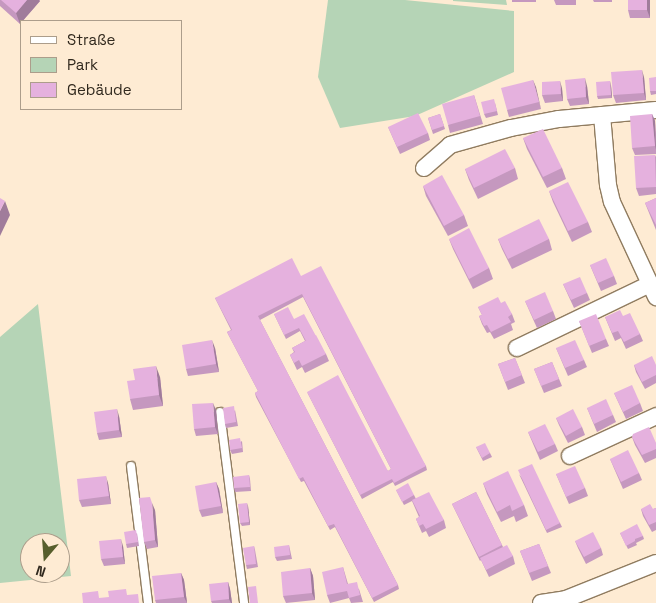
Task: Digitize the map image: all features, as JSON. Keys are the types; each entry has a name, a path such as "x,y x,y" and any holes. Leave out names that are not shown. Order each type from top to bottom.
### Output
{"street":[{"path":"424,168 450,145 511,128 559,119 656,110"},
{"path":"518,348 653,291 612,202 608,185 602,115"},
{"path":"570,456 656,416"},
{"path":"541,603 566,599 656,563"}],"lane":[{"path":"220,412 244,603"},
{"path":"132,466 148,603"}],"green space":[{"path":"328,0 405,0 514,11 514,72 415,116 340,128 318,77"},
{"path":"506,0 507,5 453,1"},
{"path":"38,304 66,533 20,533 20,581 0,583 0,337"}],"building":[{"path":"1,0 27,0 16,13"},
{"path":"628,0 647,0 647,10 628,10"},
{"path":"642,70 644,93 613,95 611,72"},
{"path":"656,77 656,91 650,91 649,78"},
{"path":"585,78 586,97 567,99 565,80"},
{"path":"533,80 539,102 507,110 501,88"},
{"path":"560,81 561,94 542,95 542,82"},
{"path":"610,81 611,95 597,96 596,82"},
{"path":"474,95 480,116 448,125 442,104"},
{"path":"494,99 497,111 484,114 481,102"},
{"path":"418,113 428,133 397,147 388,127"},
{"path":"440,114 444,126 432,130 428,118"},
{"path":"652,114 655,146 632,148 630,116"},
{"path":"543,129 562,168 543,177 523,138"},
{"path":"505,149 515,168 474,188 465,169"},
{"path":"655,155 656,187 636,188 634,156"},
{"path":"442,175 464,215 444,226 423,186"},
{"path":"568,182 588,222 568,231 549,191"},
{"path":"0,198 5,201 0,211"},
{"path":"656,198 656,225 645,203"},
{"path":"539,219 549,239 508,259 498,239"},
{"path":"469,228 489,268 469,279 449,239"},
{"path":"292,258 301,276 321,266 426,466 394,483 392,479 360,495 307,392 338,375 388,471 391,469 302,294 258,316 398,585 372,598 334,524 328,526 303,477 299,479 255,393 258,391 227,332 232,330 215,298"},
{"path":"606,258 614,276 598,283 590,265"},
{"path":"580,277 587,293 571,300 563,284"},
{"path":"545,292 553,311 534,320 525,301"},
{"path":"498,297 501,303 505,301 512,314 508,317 511,322 491,332 487,325 484,326 479,316 482,315 478,307"},
{"path":"288,307 294,319 304,314 316,336 306,341 299,328 284,335 274,314"},
{"path":"620,310 623,316 630,313 640,334 624,342 618,331 612,333 605,317"},
{"path":"596,314 606,339 589,346 579,321"},
{"path":"316,335 326,354 302,366 299,360 294,363 290,355 295,352 292,348"},
{"path":"212,340 216,364 186,369 182,345"},
{"path":"575,340 584,360 565,368 556,348"},
{"path":"652,356 656,365 656,375 642,382 634,365"},
{"path":"515,358 522,375 505,382 498,364"},
{"path":"552,362 559,379 541,386 534,369"},
{"path":"156,366 159,395 130,399 127,381 135,380 133,369"},
{"path":"632,385 640,403 623,412 614,393"},
{"path":"606,399 613,415 594,424 587,408"},
{"path":"213,403 215,427 194,429 192,404"},
{"path":"234,406 236,422 225,424 223,408"},
{"path":"117,409 119,430 97,433 94,412"},
{"path":"573,409 582,427 566,436 556,418"},
{"path":"545,424 555,444 538,452 528,432"},
{"path":"649,427 656,443 656,449 642,455 632,437 633,434"},
{"path":"240,438 242,448 230,450 229,440"},
{"path":"485,443 490,453 482,458 476,447"},
{"path":"628,450 639,473 621,482 610,459"},
{"path":"532,464 560,523 546,530 518,470"},
{"path":"575,466 585,488 566,497 556,474"},
{"path":"508,471 524,505 512,511 510,505 497,512 483,483"},
{"path":"249,475 250,487 234,488 233,477"},
{"path":"106,476 109,496 79,500 77,479"},
{"path":"216,482 221,506 199,510 195,486"},
{"path":"408,483 414,495 402,502 396,490"},
{"path":"429,492 444,520 426,529 423,524 419,526 416,519 420,516 412,500"},
{"path":"476,492 502,545 479,557 452,504"},
{"path":"150,497 155,540 144,542 139,498"},
{"path":"247,503 249,522 240,523 238,504"},
{"path":"650,504 653,509 656,508 656,522 649,525 641,509"},
{"path":"637,524 643,536 626,546 620,533"},
{"path":"136,530 138,542 126,544 124,532"},
{"path":"593,532 601,548 584,557 575,541"},
{"path":"121,539 123,557 101,559 99,541"},
{"path":"539,544 548,566 529,573 520,551"},
{"path":"289,545 290,555 275,557 274,547"},
{"path":"507,545 513,556 486,570 480,558"},
{"path":"254,546 256,564 246,565 243,548"},
{"path":"343,567 347,584 357,582 360,595 349,598 347,591 327,595 322,572"},
{"path":"310,568 312,593 283,596 281,572"},
{"path":"181,573 184,597 155,600 152,576"},
{"path":"228,582 229,599 211,601 209,584"},
{"path":"256,586 258,603 250,603 248,587"},
{"path":"126,589 127,595 138,594 139,603 83,603 82,593 98,591 99,598 109,597 108,591"}]}
